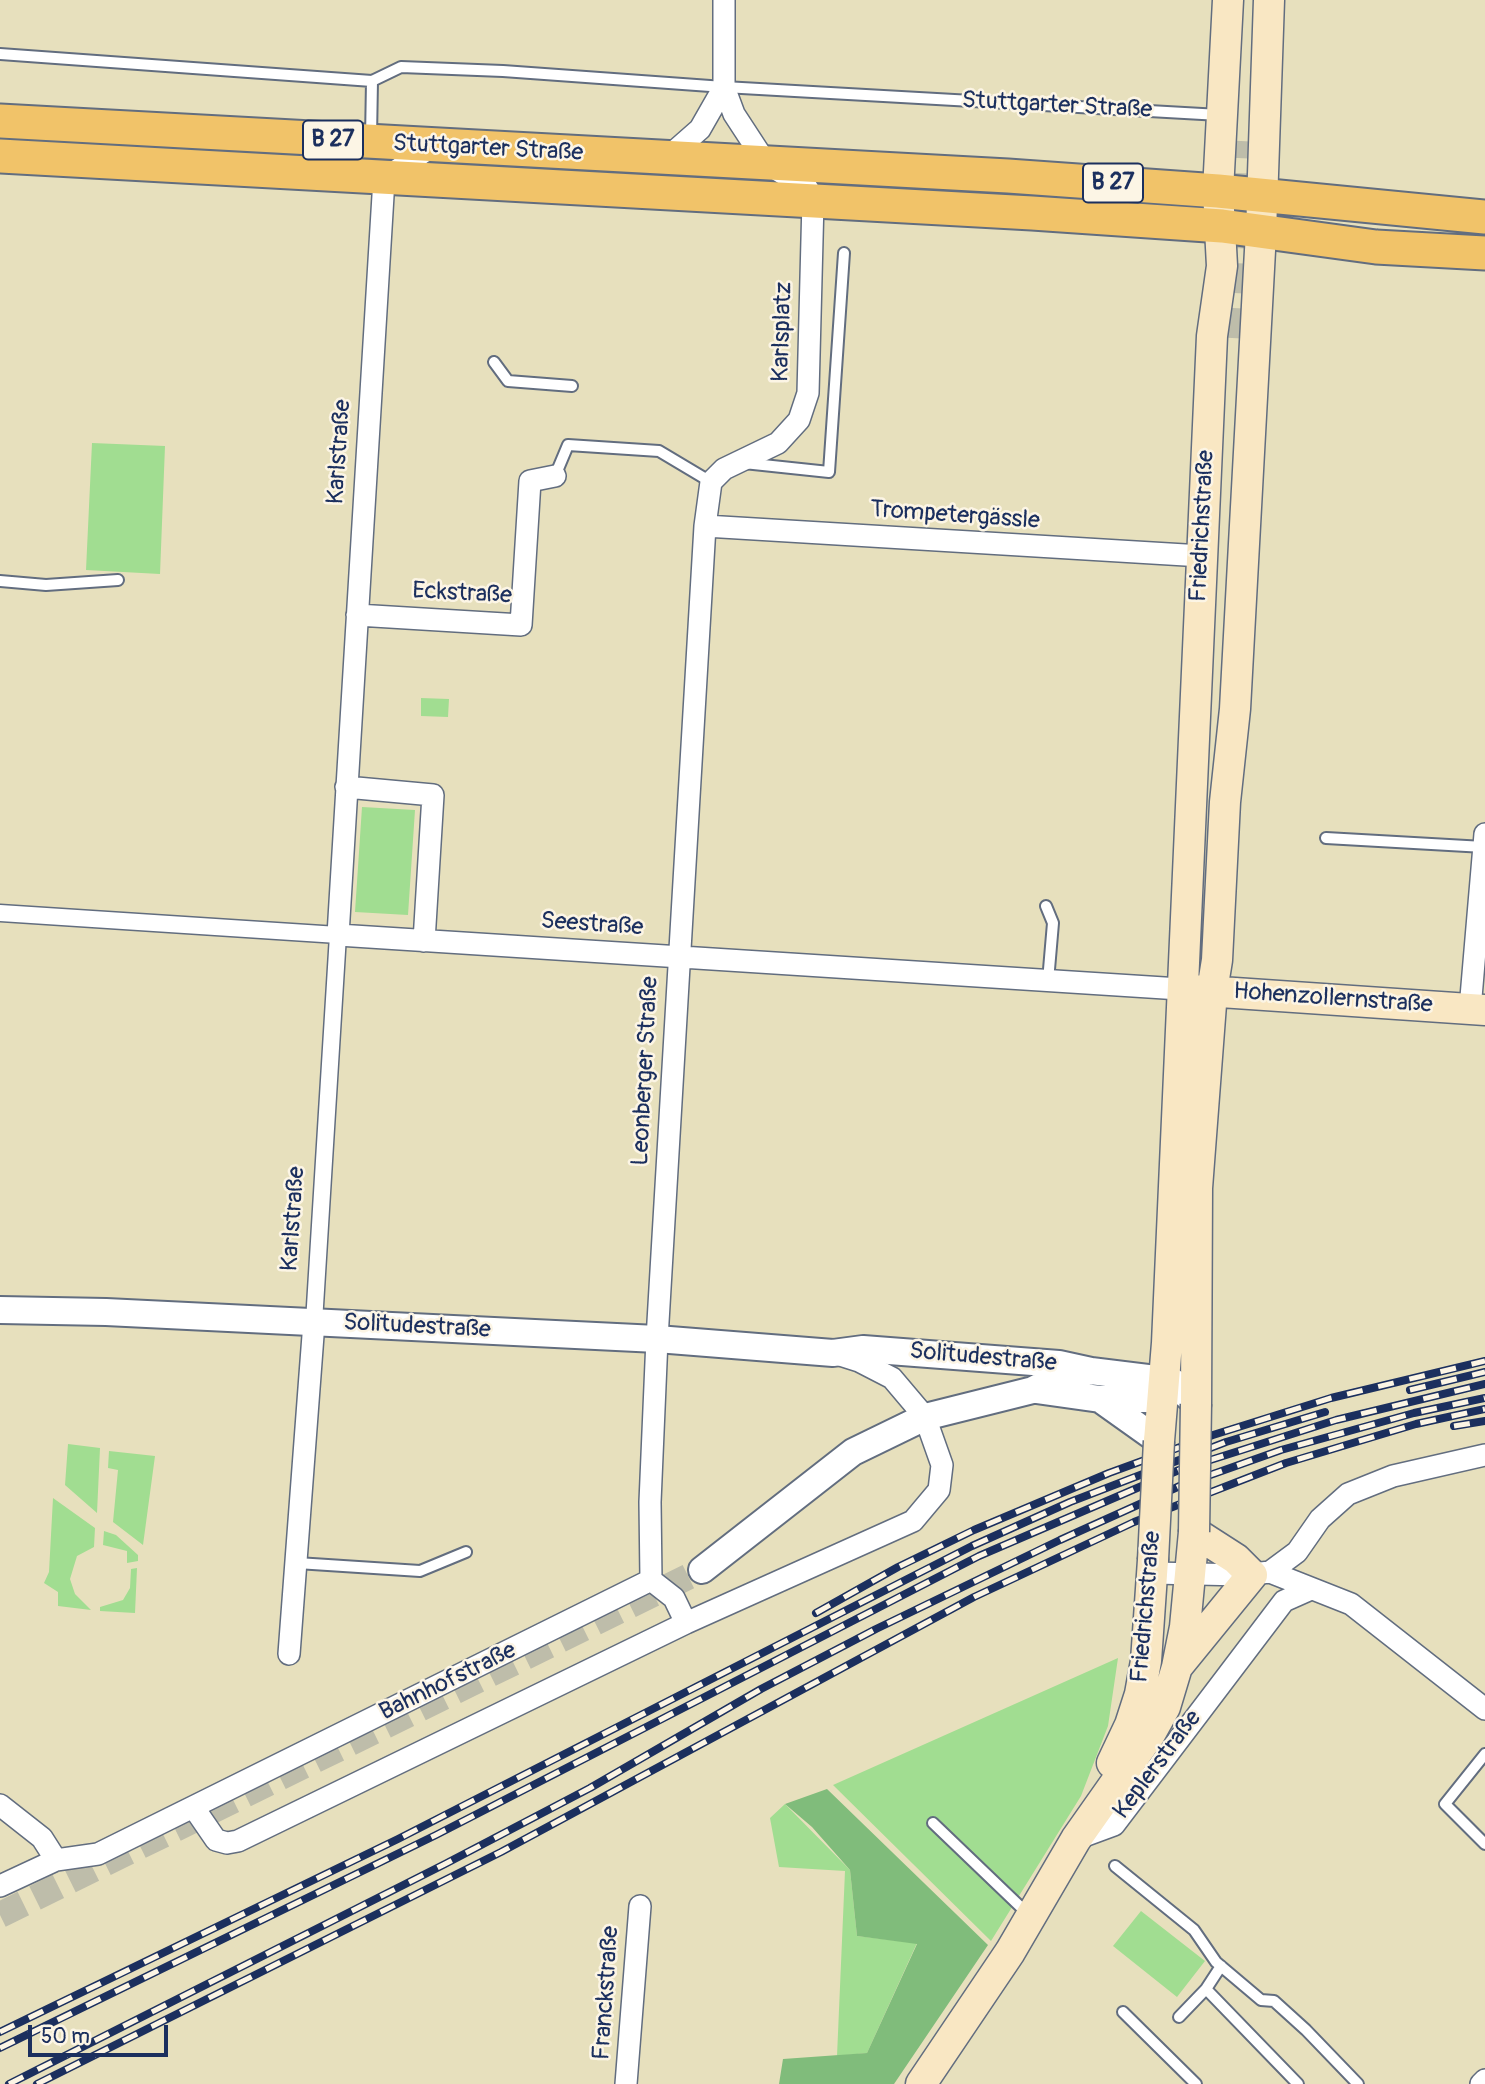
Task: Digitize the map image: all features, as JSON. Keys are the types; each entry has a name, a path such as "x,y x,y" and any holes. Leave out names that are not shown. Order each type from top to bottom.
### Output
{"main road":[{"path":"1222,226 1218,191 1228,0"},
{"path":"1241,141 1248,0"},
{"path":"1261,232 1260,195 1269,0"},
{"name":"Stuttgarter Straße","path":"0,121 349,159 384,179 1222,226 1376,247 1485,253"},
{"name":"Stuttgarter Straße","path":"0,156 349,159 431,147 862,168 1218,191 1485,216"},
{"name":"Friedrichstraße","path":"1076,1839 1150,1734 1165,1707 1177,1667 1192,1574 1194,1532 1180,1387 1180,989 1212,336 1221,280 1222,226"},
{"name":"Friedrichstraße","path":"1076,1839 1130,1725 1140,1694 1146,1661 1159,1441 1180,1387 1212,991 1217,960 1225,802 1235,709 1261,232"},
{"name":"Friedrichstraße","path":"1189,828 1199,793 1216,648 1231,338"},
{"name":"Friedrichstraße","path":"1216,648 1220,704 1219,775 1225,802"},
{"name":"Hohenzollernstraße","path":"1180,989 1477,1009"},
{"path":"1177,1667 1261,1573 1194,1532"},
{"path":"921,2084 1031,1917 1076,1839"}],"street":[{"path":"724,0 724,87 734,114 766,163 808,189 813,201"},
{"path":"666,159 700,129 724,87"},
{"path":"384,179 431,147"},
{"path":"729,197 757,181 766,163"},
{"name":"Stuttgarter Straße","path":"813,201 830,181 862,168"},
{"name":"Karlstraße","path":"289,1654 314,1322 384,179"},
{"name":"Karlsplatz","path":"711,482 724,469 778,443 799,420 808,393 813,201"},
{"name":"Eckstraße","path":"357,614 521,625 530,481 555,476"},
{"name":"Leonberger Straße","path":"651,1580 650,1503 657,1339 705,526 711,482"},
{"name":"Trompetergässle","path":"705,526 1202,556"},
{"path":"346,787 433,794 424,941"},
{"path":"1477,1009 1484,840"},
{"name":"Seestraße","path":"0,914 1180,989"},
{"name":"Solitudestraße","path":"0,1310 657,1339 833,1353 863,1349 1059,1364 1091,1371"},
{"name":"Solitudestraße","path":"833,1353 859,1361 892,1378 925,1417"},
{"path":"702,1570 853,1452 925,1417 1033,1390 1055,1379 1091,1371 1180,1387"},
{"path":"1033,1390 1100,1399 1180,1387"},
{"path":"1100,1399 1159,1441"},
{"name":"Bahnhofstraße","path":"194,1808 216,1840 227,1843 238,1841 686,1623 913,1521 939,1490 942,1465 925,1417"},
{"path":"1261,1573 1297,1552 1320,1519 1348,1494 1393,1476 1485,1455"},
{"path":"1153,1566 1192,1574 1261,1573 1350,1604 1485,1709"},
{"path":"651,1580 674,1598 686,1623"},
{"name":"Bahnhofstraße","path":"0,1885 56,1860 98,1853 194,1808 651,1580"},
{"name":"Keplerstraße","path":"1076,1839 1114,1825 1284,1601 1311,1589"},
{"path":"0,1805 42,1838 56,1860"},
{"name":"Franckstraße","path":"626,2084 640,1906"},
{"path":"1481,2084 1485,2080"}],"lane":[{"path":"0,54 372,81 349,159"},
{"name":"Stuttgarter Straße","path":"372,81 401,67 633,78 724,87 1223,115"},
{"path":"741,463 829,472 844,253"},
{"path":"494,362 508,381 572,386"},
{"path":"555,476 568,445 659,451 711,482"},
{"path":"0,581 46,585 118,580"},
{"path":"1326,838 1484,840"},
{"path":"1046,906 1053,923 1048,981"},
{"path":"297,1563 420,1571 466,1552"},
{"path":"1485,1754 1446,1804 1485,1844"},
{"path":"933,1823 1031,1917"},
{"path":"1115,1866 1194,1930 1221,1966 1261,2000 1274,2001 1358,2084"},
{"path":"1180,2017 1206,1989 1221,1966"},
{"path":"1206,1989 1298,2084"},
{"path":"1123,2012 1196,2084"}],"green space":[{"path":"92,443 165,446 160,574 86,570"},
{"path":"421,698 449,699 448,717 421,716"},
{"path":"362,807 415,810 408,915 355,912"},
{"path":"68,1444 100,1448 97,1513 65,1485"},
{"path":"109,1451 155,1456 143,1545 113,1522 118,1470 108,1468"},
{"path":"53,1498 95,1528 94,1547 77,1556 70,1579 75,1594 91,1610 58,1606 58,1592 44,1583 49,1572"},
{"path":"104,1531 116,1535 138,1555 138,1561 127,1563 127,1551 103,1545"},
{"path":"137,1568 135,1613 100,1611 100,1607 123,1600 130,1588 131,1569"},
{"path":"1118,1658 1108,1726 1081,1796 991,1941 833,1785"},
{"path":"827,1789 988,1945 894,2084 779,2084 783,2059 867,2053 917,1944 857,1936 850,1870 812,1827 785,1804"},
{"path":"785,1804 850,1870 857,1936 917,1943 867,2053 837,2056 845,1871 779,1867 770,1818"},
{"path":"1141,1911 1205,1961 1177,1997 1113,1946"}],"tunnel":[{"path":"1232,338 1241,141"},
{"path":"0,1915 702,1570"}],"railway":[{"path":"816,1613 898,1567 974,1530 1109,1473 1213,1435 1331,1398 1485,1361"},
{"path":"1410,1390 1485,1372"},
{"path":"0,2048 436,1835 979,1556 1179,1470 1336,1420 1485,1384"},
{"path":"9,2084 590,1788 761,1689 876,1629 1060,1540 1182,1485 1281,1450 1414,1413 1485,1398"},
{"path":"37,2084 501,1852 974,1597 1134,1522 1286,1463 1416,1424 1485,1409"},
{"path":"0,2032 398,1839 972,1546 1070,1502 1226,1442 1325,1412"},
{"path":"1454,1426 1485,1421"}]}
